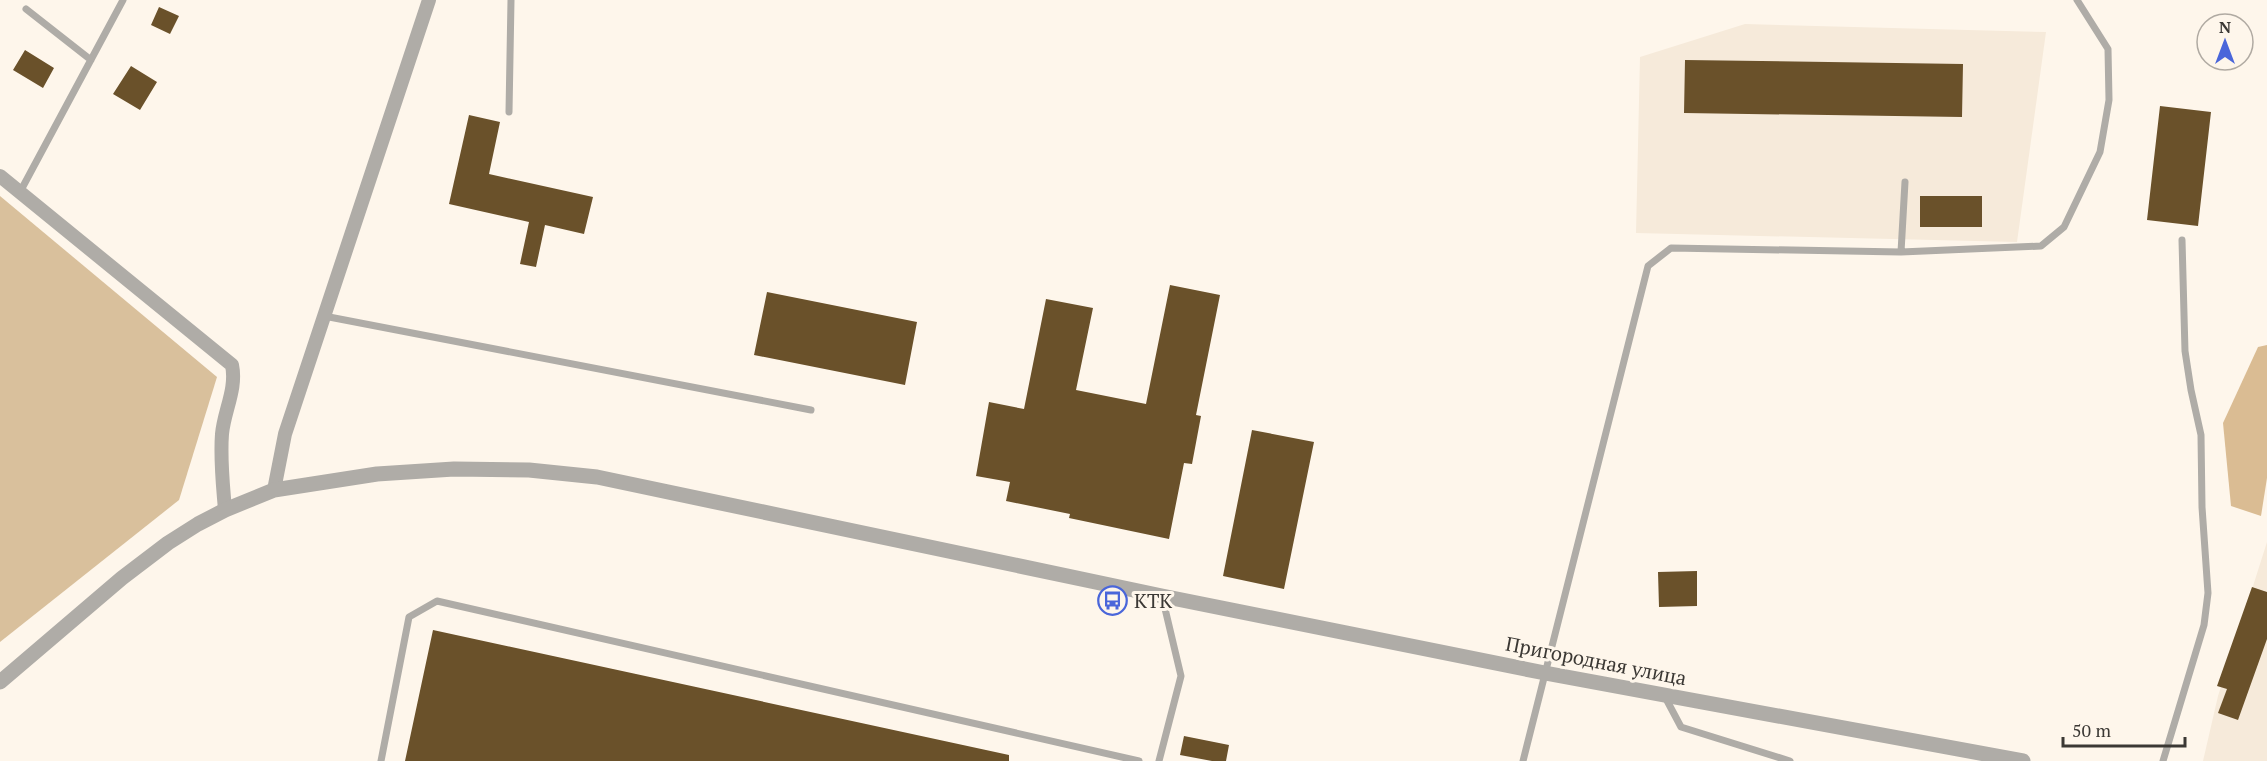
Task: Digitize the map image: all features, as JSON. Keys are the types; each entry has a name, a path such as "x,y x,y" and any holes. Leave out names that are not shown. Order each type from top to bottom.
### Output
{"street":[{"path":"274,490 285,434 429,0"},
{"path":"0,176 232,365 235,378 222,433 221,470 225,510"},
{"name":"Пригородная улица","path":"0,682 122,578 168,543 225,510 274,490 377,474 453,469 529,470 597,477 1545,674 2023,761"}],"lane":[{"path":"20,192 123,0"},
{"path":"509,112 512,0"},
{"path":"1523,761 1647,266 1671,248 1900,252 2041,246 2064,227 2100,152 2109,100 2108,49 2077,0"},
{"path":"26,9 91,60"},
{"path":"1900,252 1905,182"},
{"path":"2163,761 2204,625 2208,593 2202,507 2201,435 2190,390 2186,351 2182,240"},
{"path":"324,316 811,410"},
{"path":"1159,761 1181,676 1162,596"},
{"path":"381,761 409,617 437,602 1139,761"},
{"path":"1664,695 1681,728 1790,761"}],"shaded area":[{"path":"1745,24 2046,32 2017,242 1636,233 1640,57"},
{"path":"0,196 217,377 179,500 0,642"},
{"path":"2267,345 2267,478 2261,516 2231,506 2223,423 2258,347"},
{"path":"2267,542 2267,761 2203,761 2218,696"}],"building":[{"path":"159,7 179,16 170,34 151,25"},
{"path":"25,50 54,68 43,88 13,70"},
{"path":"1685,60 1963,64 1962,117 1684,113"},
{"path":"131,66 157,82 140,110 113,94"},
{"path":"2160,106 2211,112 2198,226 2147,220"},
{"path":"469,115 500,122 489,174 593,197 584,234 545,225 536,267 520,264 529,222 449,204"},
{"path":"1920,196 1982,196 1982,227 1920,227"},
{"path":"1170,285 1220,295 1196,415 1201,416 1192,464 1184,463 1169,539 1069,518 1070,514 1006,501 1010,482 976,476 989,402 1024,409 1046,299 1093,308 1076,390 1146,404"},
{"path":"767,292 917,322 905,385 754,355"},
{"path":"1252,430 1314,442 1284,589 1223,576"},
{"path":"1697,571 1697,606 1659,607 1658,572"},
{"path":"2252,587 2267,592 2267,639 2238,720 2218,713 2227,689 2217,686"},
{"path":"433,630 1009,755 1009,761 405,761"},
{"path":"1184,736 1229,745 1226,761 1212,761 1180,755"}],"place":[{"name":"КТК","path":"1113,601"}]}
